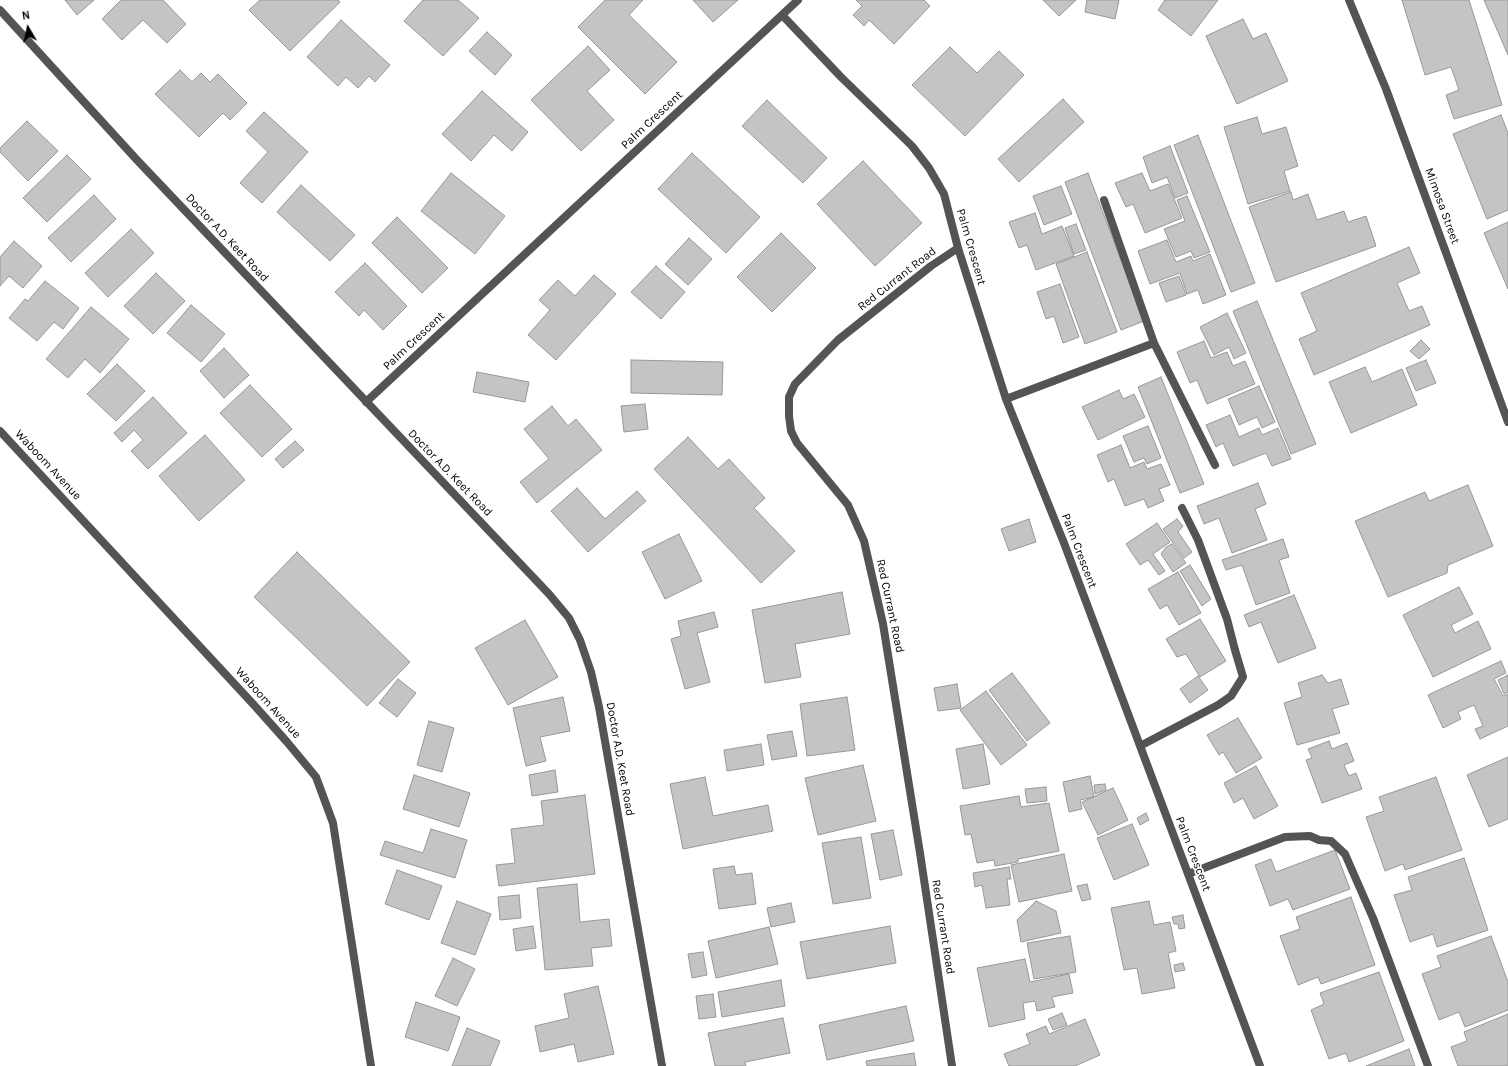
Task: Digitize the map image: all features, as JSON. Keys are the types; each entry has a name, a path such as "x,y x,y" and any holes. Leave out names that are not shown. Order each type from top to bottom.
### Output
{"street":[{"path":"782,15 798,0"},
{"name":"Mimosa Street","path":"1349,0 1386,89 1508,422"},
{"name":"Doctor A.D. Keet Road","path":"0,10 142,166 549,594 568,618 580,640 591,672 600,707 662,1066"},
{"name":"Palm Crescent","path":"366,402 782,15 841,77 912,146 929,168 944,194 958,248 1006,399 1064,543 1260,1066"},
{"path":"1104,200 1154,343 1215,465"},
{"name":"Red Currant Road","path":"952,1066 920,852 883,624 864,541 848,505 798,443 791,431 789,397 795,384 838,340 931,266 958,248"},
{"path":"1006,399 1154,343"},
{"name":"Waboom Avenue","path":"0,431 269,721 316,777 333,823 371,1066"},
{"path":"1140,746 1218,706 1231,696 1243,677 1227,619 1198,540 1182,508"},
{"path":"1188,874 1285,837 1310,836 1319,840 1330,841 1345,854 1367,904 1428,1066"}],"building":[{"path":"65,0 94,0 77,15"},
{"path":"121,0 163,0 186,24 167,43 143,20 122,40 102,19"},
{"path":"260,0 338,0 340,2 290,51 249,10"},
{"path":"423,0 458,0 479,18 443,56 404,21"},
{"path":"605,0 643,0 629,15 677,62 645,94 578,27"},
{"path":"693,0 738,0 713,22"},
{"path":"856,0 924,0 930,6 894,44 869,20 864,26 853,15 862,6"},
{"path":"1043,0 1076,0 1059,16"},
{"path":"1087,0 1119,0 1115,19 1085,12"},
{"path":"1165,0 1218,0 1191,36 1158,10"},
{"path":"1402,0 1469,0 1502,105 1454,119 1446,95 1459,90 1451,67 1425,75"},
{"path":"1484,0 1508,0 1508,55"},
{"path":"1243,19 1253,39 1266,33 1288,81 1237,104 1206,36"},
{"path":"341,20 390,65 375,82 369,76 358,88 346,77 338,86 307,57"},
{"path":"487,32 512,55 495,75 469,51"},
{"path":"588,46 610,70 587,91 614,120 581,151 531,100"},
{"path":"950,47 977,73 999,51 1024,75 965,136 912,85"},
{"path":"180,70 192,82 201,73 210,82 218,74 247,103 230,120 223,113 199,137 155,94"},
{"path":"482,91 528,132 512,151 494,135 471,161 442,134"},
{"path":"1063,99 1084,122 1019,182 998,159"},
{"path":"767,100 827,158 803,183 742,126"},
{"path":"264,112 308,152 262,203 240,183 268,152 246,131"},
{"path":"1501,115 1508,133 1508,210 1487,219 1453,134"},
{"path":"1257,117 1262,134 1286,127 1298,166 1284,171 1290,191 1248,204 1224,127"},
{"path":"27,121 58,151 28,181 0,152 0,148"},
{"path":"1198,135 1255,283 1231,292 1174,145"},
{"path":"1170,146 1188,193 1175,198 1167,177 1152,183 1143,157"},
{"path":"692,153 760,217 726,253 658,189"},
{"path":"67,155 91,179 47,222 23,198"},
{"path":"863,161 922,223 875,266 817,204"},
{"path":"451,173 505,216 475,254 421,211"},
{"path":"1088,173 1144,321 1121,330 1065,182"},
{"path":"1142,173 1150,191 1168,184 1182,218 1145,233 1133,204 1126,207 1115,183"},
{"path":"301,185 355,235 330,261 277,212"},
{"path":"1061,186 1072,214 1044,225 1033,196"},
{"path":"1291,192 1293,200 1308,194 1317,220 1344,211 1348,222 1366,216 1376,246 1276,282 1249,207"},
{"path":"94,195 116,219 71,262 48,238"},
{"path":"1187,196 1210,252 1194,258 1191,251 1176,257 1164,229 1185,221 1177,200"},
{"path":"1035,213 1042,234 1062,226 1074,256 1036,270 1027,245 1019,248 1009,222"},
{"path":"397,217 448,268 422,293 372,243"},
{"path":"1508,222 1508,289 1484,233"},
{"path":"1076,224 1086,250 1074,254 1065,228"},
{"path":"131,229 154,253 108,297 85,273"},
{"path":"781,233 816,268 772,312 737,277"},
{"path":"689,238 712,259 688,285 665,264"},
{"path":"1167,240 1176,262 1191,256 1193,261 1210,254 1226,295 1203,304 1198,290 1187,294 1180,273 1150,284 1138,251"},
{"path":"14,241 42,266 23,288 9,276 0,286 0,257"},
{"path":"1409,247 1420,273 1397,283 1409,311 1422,306 1430,325 1314,375 1299,339 1317,331 1301,293"},
{"path":"1087,252 1117,332 1085,344 1056,264"},
{"path":"365,263 407,306 383,330 364,310 359,316 335,292"},
{"path":"656,266 685,292 661,319 631,292"},
{"path":"156,273 185,301 153,334 124,306"},
{"path":"594,275 616,294 556,360 528,335 550,310 539,300 558,280 575,296"},
{"path":"1179,276 1186,295 1166,302 1159,283"},
{"path":"45,281 79,308 63,329 54,322 37,341 9,318 25,299 28,301"},
{"path":"1060,284 1079,337 1063,343 1054,316 1046,319 1037,292"},
{"path":"1257,301 1316,444 1291,454 1233,311"},
{"path":"191,305 225,334 201,362 167,333"},
{"path":"91,307 129,339 100,373 85,359 68,378 46,359"},
{"path":"1227,313 1246,353 1234,359 1229,347 1214,355 1200,327"},
{"path":"1421,340 1430,349 1419,359 1410,351"},
{"path":"1204,341 1211,358 1227,352 1233,366 1245,361 1255,384 1207,404 1197,380 1190,383 1177,352"},
{"path":"224,348 249,375 224,398 200,371"},
{"path":"631,360 723,362 722,395 631,393"},
{"path":"1426,360 1436,383 1416,391 1406,368"},
{"path":"117,364 145,391 116,421 87,394"},
{"path":"1365,367 1372,382 1402,369 1417,405 1351,433 1329,382"},
{"path":"477,372 529,382 525,402 473,392"},
{"path":"1161,377 1204,484 1180,493 1138,387"},
{"path":"250,385 292,429 262,457 220,413"},
{"path":"1259,386 1275,422 1262,428 1257,417 1239,425 1228,399"},
{"path":"1119,390 1123,399 1134,394 1145,417 1098,440 1082,407"},
{"path":"153,397 187,433 148,469 131,451 143,440 134,430 122,442 114,433"},
{"path":"645,404 648,429 624,432 621,406"},
{"path":"552,406 568,426 576,419 602,450 537,503 520,482 549,459 524,429"},
{"path":"1230,415 1239,437 1259,428 1262,435 1278,428 1291,459 1272,466 1266,453 1233,466 1223,443 1216,447 1206,425"},
{"path":"1148,426 1161,458 1147,464 1144,458 1134,462 1123,436"},
{"path":"205,435 245,480 199,521 159,476"},
{"path":"688,437 718,469 729,459 765,498 754,508 795,551 761,583 654,469"},
{"path":"295,441 304,450 283,468 275,459"},
{"path":"1121,445 1130,468 1144,462 1147,469 1161,464 1170,485 1159,489 1164,501 1148,508 1144,499 1125,506 1114,479 1108,482 1097,455"},
{"path":"1258,483 1266,504 1255,509 1267,540 1232,553 1219,518 1204,524 1197,506"},
{"path":"1468,485 1493,546 1448,565 1447,573 1388,597 1355,521 1425,492 1429,501"},
{"path":"577,488 605,519 637,491 646,501 588,552 551,511"},
{"path":"1029,519 1036,542 1009,551 1001,529"},
{"path":"1177,519 1183,526 1178,532 1192,552 1184,558 1163,529"},
{"path":"1157,523 1170,542 1153,554 1165,571 1159,575 1148,560 1140,565 1126,544"},
{"path":"679,534 702,581 665,599 642,552"},
{"path":"1283,539 1289,557 1279,560 1290,593 1256,605 1242,565 1226,570 1222,560"},
{"path":"1172,544 1186,563 1173,572 1161,554 1166,547"},
{"path":"297,552 410,662 367,706 254,597"},
{"path":"1190,565 1211,599 1202,606 1180,571"},
{"path":"1178,572 1201,613 1179,625 1167,605 1160,609 1148,589"},
{"path":"1459,587 1473,614 1451,625 1455,633 1478,621 1491,649 1433,677 1403,615"},
{"path":"842,592 850,634 795,644 801,677 765,683 752,610"},
{"path":"1294,595 1316,648 1278,663 1261,622 1249,627 1244,615"},
{"path":"714,612 718,627 697,633 710,682 685,689 671,639 681,636 678,621"},
{"path":"1200,619 1226,661 1200,677 1186,654 1177,657 1166,639"},
{"path":"525,620 558,677 508,705 475,648"},
{"path":"1501,661 1506,673 1494,679 1503,696 1508,694 1508,726 1480,739 1475,729 1483,726 1474,705 1458,712 1461,719 1443,728 1428,695"},
{"path":"1012,673 1050,723 1027,741 989,690"},
{"path":"1322,675 1328,683 1341,679 1349,704 1332,709 1340,733 1297,745 1284,703 1302,697 1298,683"},
{"path":"1508,675 1508,692 1504,694 1498,680"},
{"path":"1198,676 1208,690 1190,703 1180,689"},
{"path":"398,679 416,693 397,717 379,703"},
{"path":"957,684 961,708 938,711 934,688"},
{"path":"986,691 1027,745 1001,765 960,710"},
{"path":"563,697 570,731 540,737 546,761 526,766 513,708"},
{"path":"847,697 855,750 807,756 800,704"},
{"path":"1238,718 1262,758 1236,773 1223,752 1219,755 1207,735"},
{"path":"429,721 454,728 442,772 417,765"},
{"path":"792,731 797,756 772,760 767,735"},
{"path":"1329,741 1332,749 1347,743 1354,761 1344,765 1349,776 1356,773 1362,789 1322,803 1306,760 1312,758 1308,749"},
{"path":"761,744 764,765 727,771 724,750"},
{"path":"983,744 990,784 963,789 956,749"},
{"path":"1508,757 1508,819 1489,827 1467,775"},
{"path":"863,765 876,821 818,835 805,778"},
{"path":"1256,766 1278,806 1254,819 1243,798 1234,803 1224,783"},
{"path":"555,770 558,792 532,796 529,775"},
{"path":"414,775 470,793 459,827 403,809"},
{"path":"1090,776 1094,797 1080,800 1082,809 1069,812 1063,782"},
{"path":"705,777 713,816 768,805 773,831 683,849 670,784"},
{"path":"1436,777 1462,850 1405,870 1403,864 1385,871 1366,817 1384,811 1379,797"},
{"path":"1105,784 1106,790 1095,794 1094,785"},
{"path":"1046,787 1047,801 1027,803 1025,789"},
{"path":"1113,788 1128,820 1098,835 1082,802"},
{"path":"585,795 595,874 499,886 496,865 515,863 511,829 544,825 541,801"},
{"path":"1019,796 1021,807 1049,803 1059,851 1018,859 1018,862 995,866 994,860 977,863 971,834 965,835 960,806"},
{"path":"1146,813 1149,820 1140,825 1137,818"},
{"path":"1132,824 1149,865 1114,880 1097,838"},
{"path":"431,829 467,840 455,878 380,855 385,841 423,853"},
{"path":"893,830 902,875 880,880 871,834"},
{"path":"861,837 871,898 833,904 822,843"},
{"path":"1335,850 1350,889 1293,910 1288,899 1270,906 1255,865 1271,859 1276,872"},
{"path":"1064,854 1072,891 1019,902 1011,865"},
{"path":"1464,858 1488,930 1437,947 1433,934 1410,942 1394,895 1412,890 1408,877"},
{"path":"734,866 736,875 752,873 756,904 719,909 713,869"},
{"path":"1009,867 1011,879 1007,879 1010,905 986,908 982,885 975,887 973,873"},
{"path":"397,870 442,886 429,920 385,904"},
{"path":"577,884 580,922 609,919 612,946 591,948 593,966 545,970 537,888"},
{"path":"1087,884 1091,899 1082,901 1077,886"},
{"path":"519,895 521,918 500,920 498,897"},
{"path":"1351,897 1375,965 1321,984 1318,977 1298,985 1280,936 1300,929 1296,917"},
{"path":"457,901 491,914 475,955 441,943"},
{"path":"1036,901 1056,911 1061,933 1021,942 1017,920"},
{"path":"1149,901 1154,925 1170,922 1176,951 1168,953 1175,988 1142,994 1137,968 1124,970 1111,908"},
{"path":"791,903 795,922 771,927 767,908"},
{"path":"1183,915 1185,928 1179,929 1178,924 1174,924 1172,917"},
{"path":"533,926 536,948 516,951 513,929"},
{"path":"890,926 896,963 807,979 800,942"},
{"path":"769,927 778,964 716,978 708,941"},
{"path":"1070,936 1076,972 1034,979 1027,943"},
{"path":"1491,936 1508,982 1508,1010 1465,1027 1459,1012 1439,1020 1422,974 1441,967 1437,956"},
{"path":"703,952 707,975 692,978 688,954"},
{"path":"453,958 475,969 457,1006 435,996"},
{"path":"1025,959 1030,982 1069,974 1073,993 1052,997 1055,1007 1037,1011 1035,1001 1023,1003 1025,1019 989,1027 977,968"},
{"path":"1183,963 1185,970 1175,972 1174,965"},
{"path":"1379,972 1404,1041 1349,1062 1346,1053 1329,1059 1311,1010 1324,1004 1320,993"},
{"path":"781,980 785,1006 722,1017 718,992"},
{"path":"598,986 614,1054 578,1062 574,1044 540,1052 535,1026 569,1018 564,994"},
{"path":"713,994 716,1017 699,1019 696,996"},
{"path":"416,1002 460,1017 448,1051 405,1037"},
{"path":"906,1006 914,1041 827,1060 819,1025"},
{"path":"1062,1013 1067,1025 1053,1030 1048,1019"},
{"path":"1508,1014 1508,1066 1458,1066 1451,1047 1467,1041 1464,1032"},
{"path":"783,1018 790,1053 745,1062 746,1066 715,1066 708,1033"},
{"path":"1085,1019 1100,1055 1075,1066 1009,1066 1004,1054 1030,1044 1026,1034 1046,1026 1049,1034"},
{"path":"467,1028 500,1041 490,1066 452,1066"},
{"path":"1409,1049 1415,1066 1366,1066"},
{"path":"914,1053 916,1066 867,1066 866,1061"}]}
